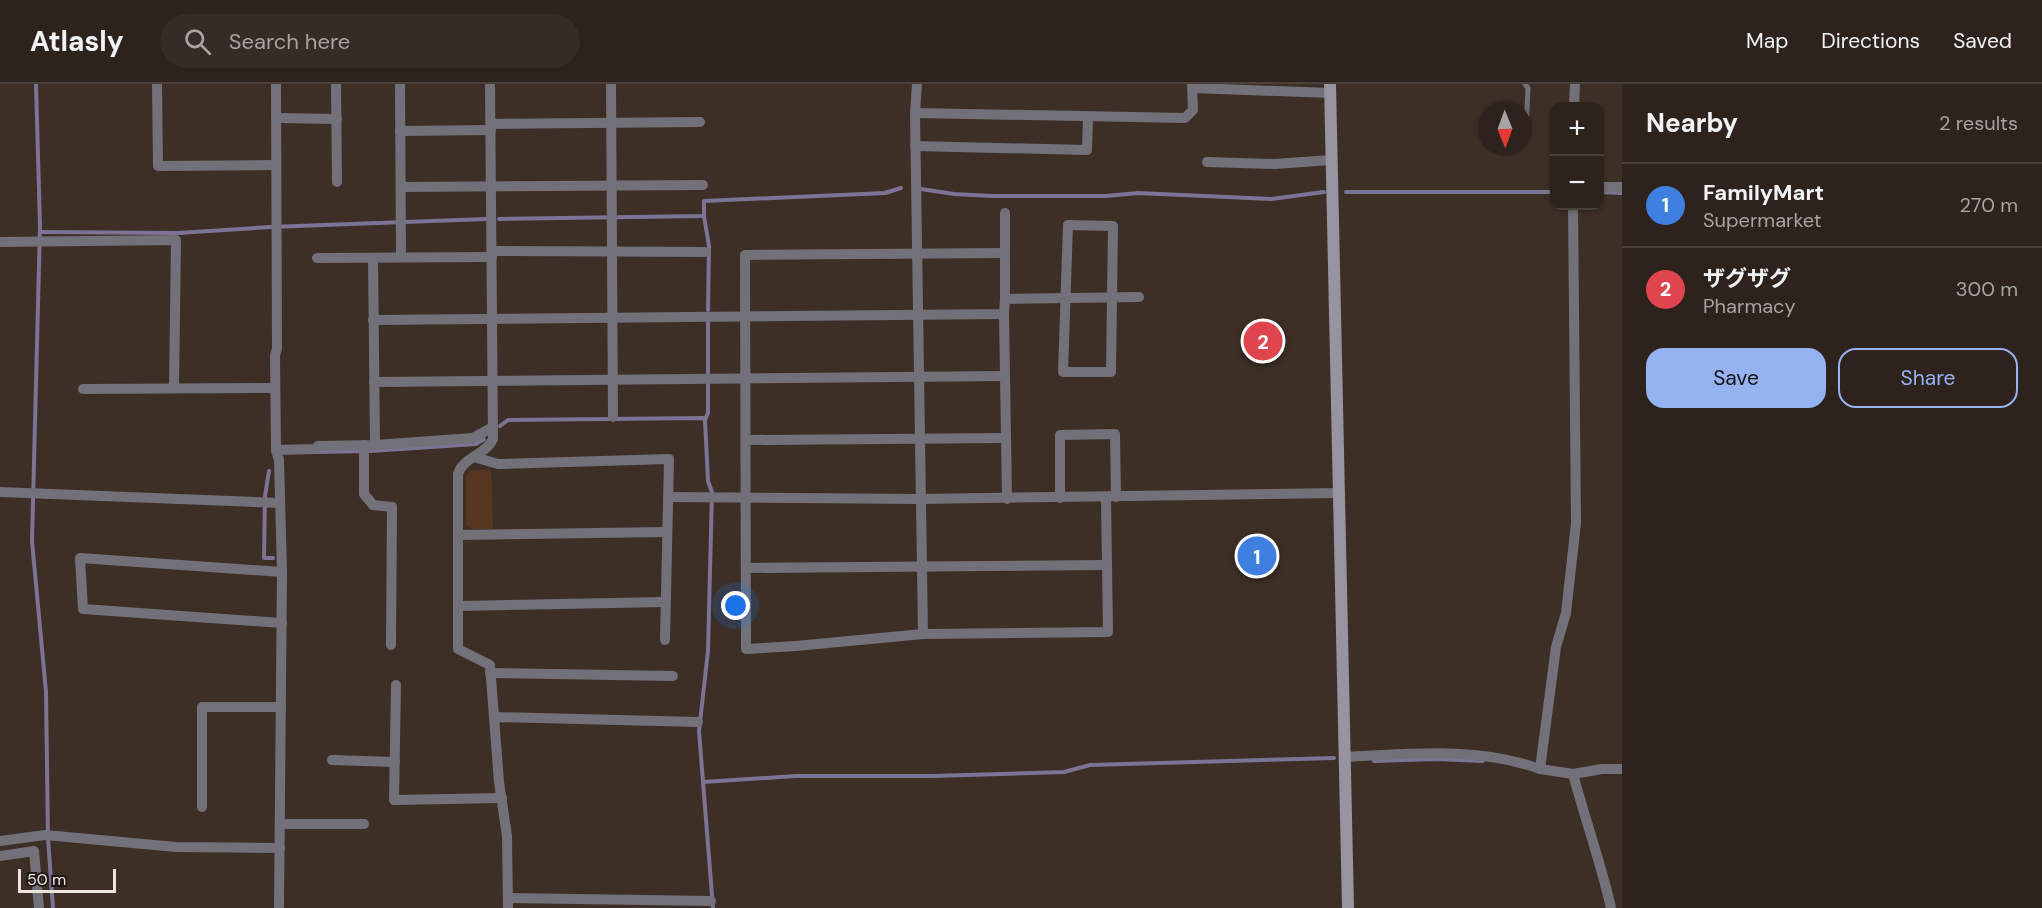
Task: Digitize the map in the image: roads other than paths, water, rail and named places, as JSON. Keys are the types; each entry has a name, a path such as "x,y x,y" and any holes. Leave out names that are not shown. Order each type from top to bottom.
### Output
{"street":[{"path":"157,84 158,166 276,165"},
{"path":"276,84 275,388 282,572 279,908"},
{"path":"336,84 337,182"},
{"path":"400,84 401,257"},
{"path":"490,84 493,439 490,444 460,467 458,474 458,649 490,665 507,836 508,903 711,901"},
{"path":"611,84 613,417"},
{"path":"916,84 916,314 922,634"},
{"path":"1574,102 1575,84"},
{"path":"915,113 1185,118 1193,110 1193,86 1330,88 1348,908"},
{"path":"915,146 1087,150 1088,117"},
{"path":"276,118 337,119"},
{"path":"400,130 700,122"},
{"path":"1207,162 1275,164 1331,160"},
{"path":"401,187 704,185"},
{"path":"1604,187 1622,187"},
{"path":"1540,769 1556,647 1566,613 1576,523 1573,210"},
{"path":"1005,213 1007,499"},
{"path":"1068,225 1113,226 1111,372 1063,372 1065,298 1068,225"},
{"path":"0,242 176,240 174,388"},
{"path":"316,258 705,252"},
{"path":"1005,253 745,255 746,649 922,634 1107,632 1107,565 1114,434 1060,435 1060,498"},
{"path":"373,258 374,382 366,448 364,494 373,505 392,507 391,645"},
{"path":"1005,299 1139,297"},
{"path":"374,320 1004,314"},
{"path":"374,382 1005,376"},
{"path":"83,389 275,388"},
{"path":"276,450 366,448 473,438 493,427"},
{"path":"746,440 1006,438"},
{"path":"474,457 498,464 669,459 665,640"},
{"path":"0,492 280,503"},
{"path":"669,496 919,500 1338,493"},
{"path":"458,535 667,532"},
{"path":"282,572 80,558 83,609 282,623"},
{"path":"747,568 1107,565"},
{"path":"459,606 665,602"},
{"path":"490,673 673,676"},
{"path":"396,685 394,800 502,798"},
{"path":"202,807 202,707 281,707"},
{"path":"494,717 698,722"},
{"path":"1345,757 1448,754 1490,756 1540,769 1573,774 1602,769 1622,769"},
{"path":"332,760 394,762"},
{"path":"1573,774 1591,841 1604,876 1611,908"},
{"path":"281,824 364,825"},
{"path":"0,841 48,836 176,847 280,848"},
{"path":"0,856 34,851 39,908"}],"lane":[{"path":"1525,84 1528,88 1527,102"}],"waterway":[{"path":"36,84 40,226 32,541 46,692 48,838 53,908"},
{"path":"499,219 704,216 704,201 885,193 901,188"},
{"path":"921,189 992,196 1106,196 1138,193 1271,199 1324,192"},
{"path":"1346,192 1550,192"},
{"path":"1604,192 1622,193"},
{"path":"704,216 709,246 708,310"},
{"path":"40,232 178,233 270,227 486,219"},
{"path":"708,322 708,413 705,420 708,481 712,492 708,651 699,731 713,908"},
{"path":"500,426 508,420 703,418 705,420"},
{"path":"315,452 476,444 484,439"},
{"path":"269,471 265,496 264,558 273,558"},
{"path":"703,782 796,776 932,776 1064,772 1090,765 1334,758"},
{"path":"1374,761 1436,759 1483,761"}],"place":[{"name":"ザグザグ","path":"1263,341"},
{"name":"FamilyMart","path":"1257,556"}]}
